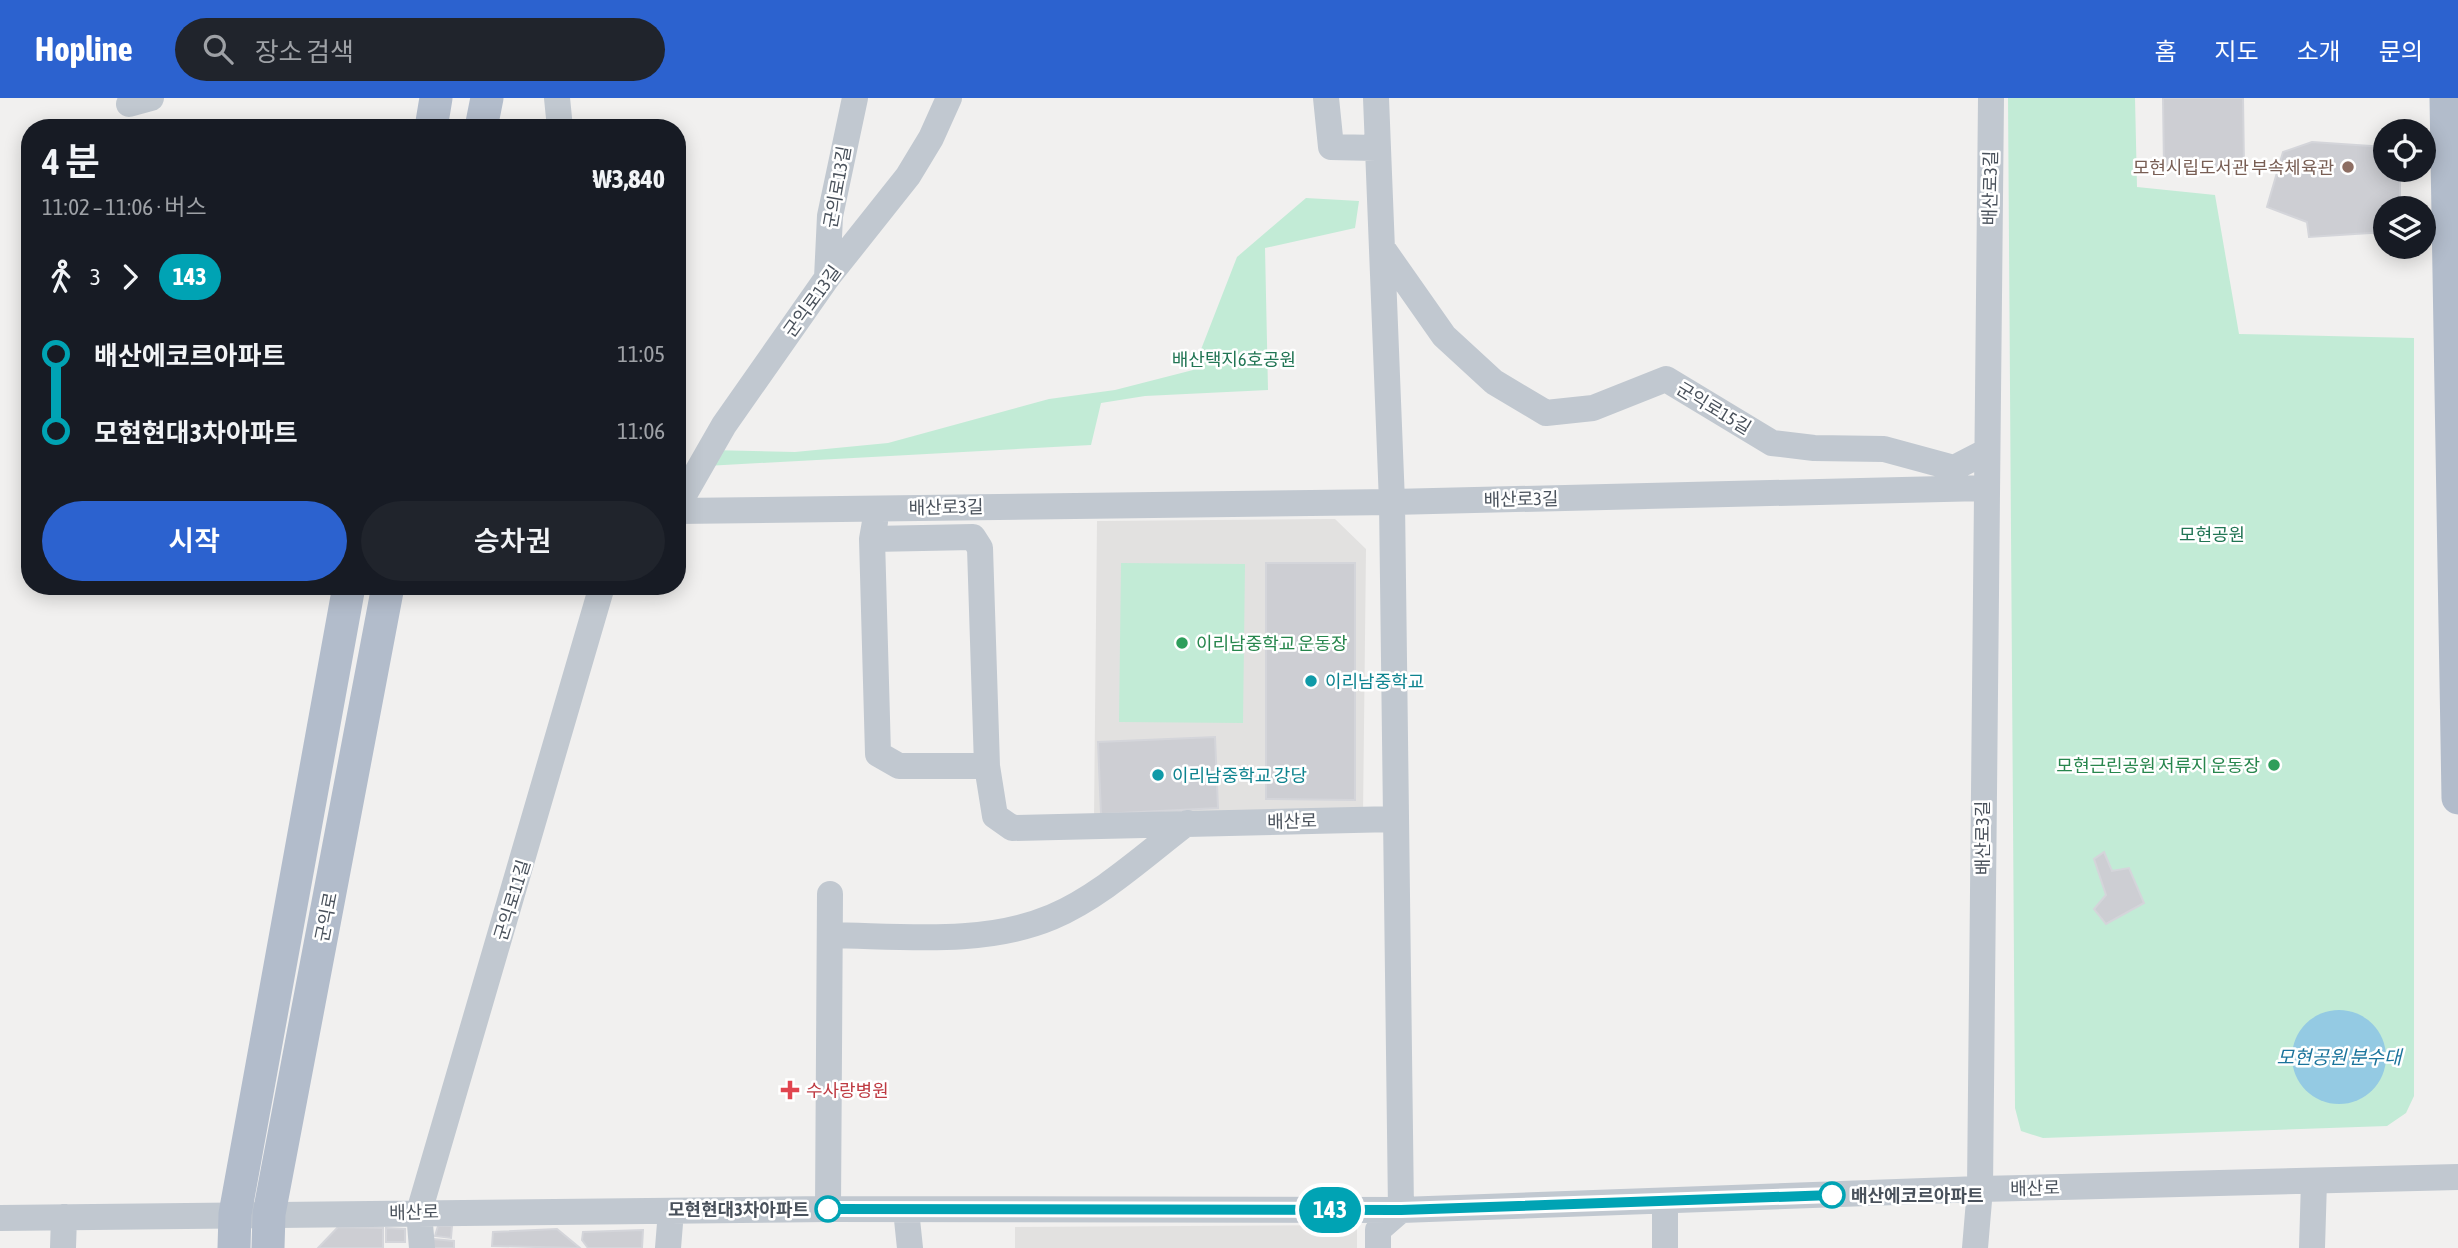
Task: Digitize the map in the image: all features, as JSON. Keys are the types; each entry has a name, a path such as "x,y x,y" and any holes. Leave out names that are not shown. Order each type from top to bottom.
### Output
{"main road":[{"path":"432,119 436,98"},
{"path":"483,119 487,98"},
{"path":"2446,98 2454,413 2458,798"},
{"name":"군익로","path":"234,1248 235,1214 347,595"},
{"name":"군익로","path":"268,1248 269,1214 386,595"}],"street":[{"path":"557,98 559,119"},
{"name":"군의로13길","path":"827,278 830,216 855,98"},
{"name":"군익로13길","path":"686,493 724,425 827,278 908,176 931,138 949,98"},
{"path":"1326,98 1331,147 1376,148"},
{"path":"1376,98 1392,502 1401,1210 1378,1230 1378,1248"},
{"name":"배산로3길","path":"1975,1248 1980,1189 1991,98"},
{"name":"군익로15길","path":"1383,249 1444,335 1494,382 1546,413 1593,408 1666,379 1772,443 1814,448 1884,449 1954,468 1987,452"},
{"name":"배산로3길","path":"686,509 1392,502 1985,488"},
{"path":"879,508 872,539 877,754 899,766 987,765"},
{"name":"배산로3길","path":"872,539 973,537 980,548 987,765 995,816 1012,828 1187,823"},
{"name":"군익로11길","path":"419,1212 599,595"},
{"name":"배산로","path":"1187,823 1395,819"},
{"path":"830,935 975,935 1021,927 1052,917 1090,895 1187,823"},
{"path":"828,1209 830,894"},
{"name":"배산로","path":"0,1218 828,1209 1401,1210 1980,1189 2458,1177"},
{"path":"2312,1248 2314,1181"},
{"path":"1665,1202 1665,1248"},
{"path":"906,1210 910,1248"},
{"path":"668,1248 671,1211"},
{"path":"419,1212 422,1248"},
{"path":"63,1248 64,1217"}],"shaded area":[{"path":"1335,519 1366,549 1363,816 1094,818 1097,521"},
{"path":"1357,1225 1357,1248 1015,1248 1015,1227"}],"green space":[{"name":"모현공원","path":"2008,98 2135,98 2137,187 2215,195 2239,334 2414,338 2414,1096 2406,1113 2387,1126 2043,1138 2021,1131 2015,1108"},
{"name":"배산택지6호공원","path":"1306,198 1359,201 1355,228 1265,248 1268,390 1145,396 1101,403 1091,445 706,466 709,450 795,452 888,443 1049,399 1115,390 1193,370 1237,257"},
{"name":"이리남중학교 운동장","path":"1121,563 1245,564 1243,723 1119,722"}],"water":[{"name":"모현공원 분수대","path":"2339,1010 2357,1014 2372,1024 2382,1039 2386,1057 2382,1075 2372,1090 2357,1100 2339,1104 2321,1100 2306,1090 2296,1075 2292,1057 2296,1039 2306,1024 2321,1014"}],"building":[{"path":"2163,98 2243,98 2244,167 2164,168"},
{"path":"2312,142 2373,146 2373,182 2400,182 2400,196 2373,196 2373,233 2309,237 2307,222 2267,207 2283,152"},
{"name":"이리남중학교","path":"1266,563 1355,563 1355,800 1266,799"},
{"name":"이리남중학교 강당","path":"1215,737 1218,808 1101,814 1098,742"},
{"path":"2104,852 2112,871 2129,868 2144,903 2106,924 2094,909 2106,895 2094,859"},
{"path":"438,1226 452,1226 451,1238 435,1236"},
{"path":"338,1227 383,1228 383,1248 318,1248"},
{"path":"386,1228 405,1229 405,1242 386,1242"},
{"path":"557,1229 580,1248 492,1246 493,1232"},
{"path":"643,1230 642,1248 588,1248 582,1240 583,1232"},
{"path":"433,1239 454,1241 454,1248 433,1248"}],"bus line":[{"name":"143","path":"828,1209 1401,1210 1832,1195"}],"place":[{"name":"모현시립도서관 부속체육관","path":"2348,167"},
{"name":"이리남중학교 운동장","path":"1182,643"},
{"name":"이리남중학교","path":"1311,681"},
{"name":"모현근린공원 저류지 운동장","path":"2274,765"},
{"name":"이리남중학교 강당","path":"1158,775"},
{"name":"수사랑병원","path":"790,1090"},
{"name":"배산에코르아파트","path":"1832,1195"},
{"name":"모현현대3차아파트","path":"828,1209"}]}
